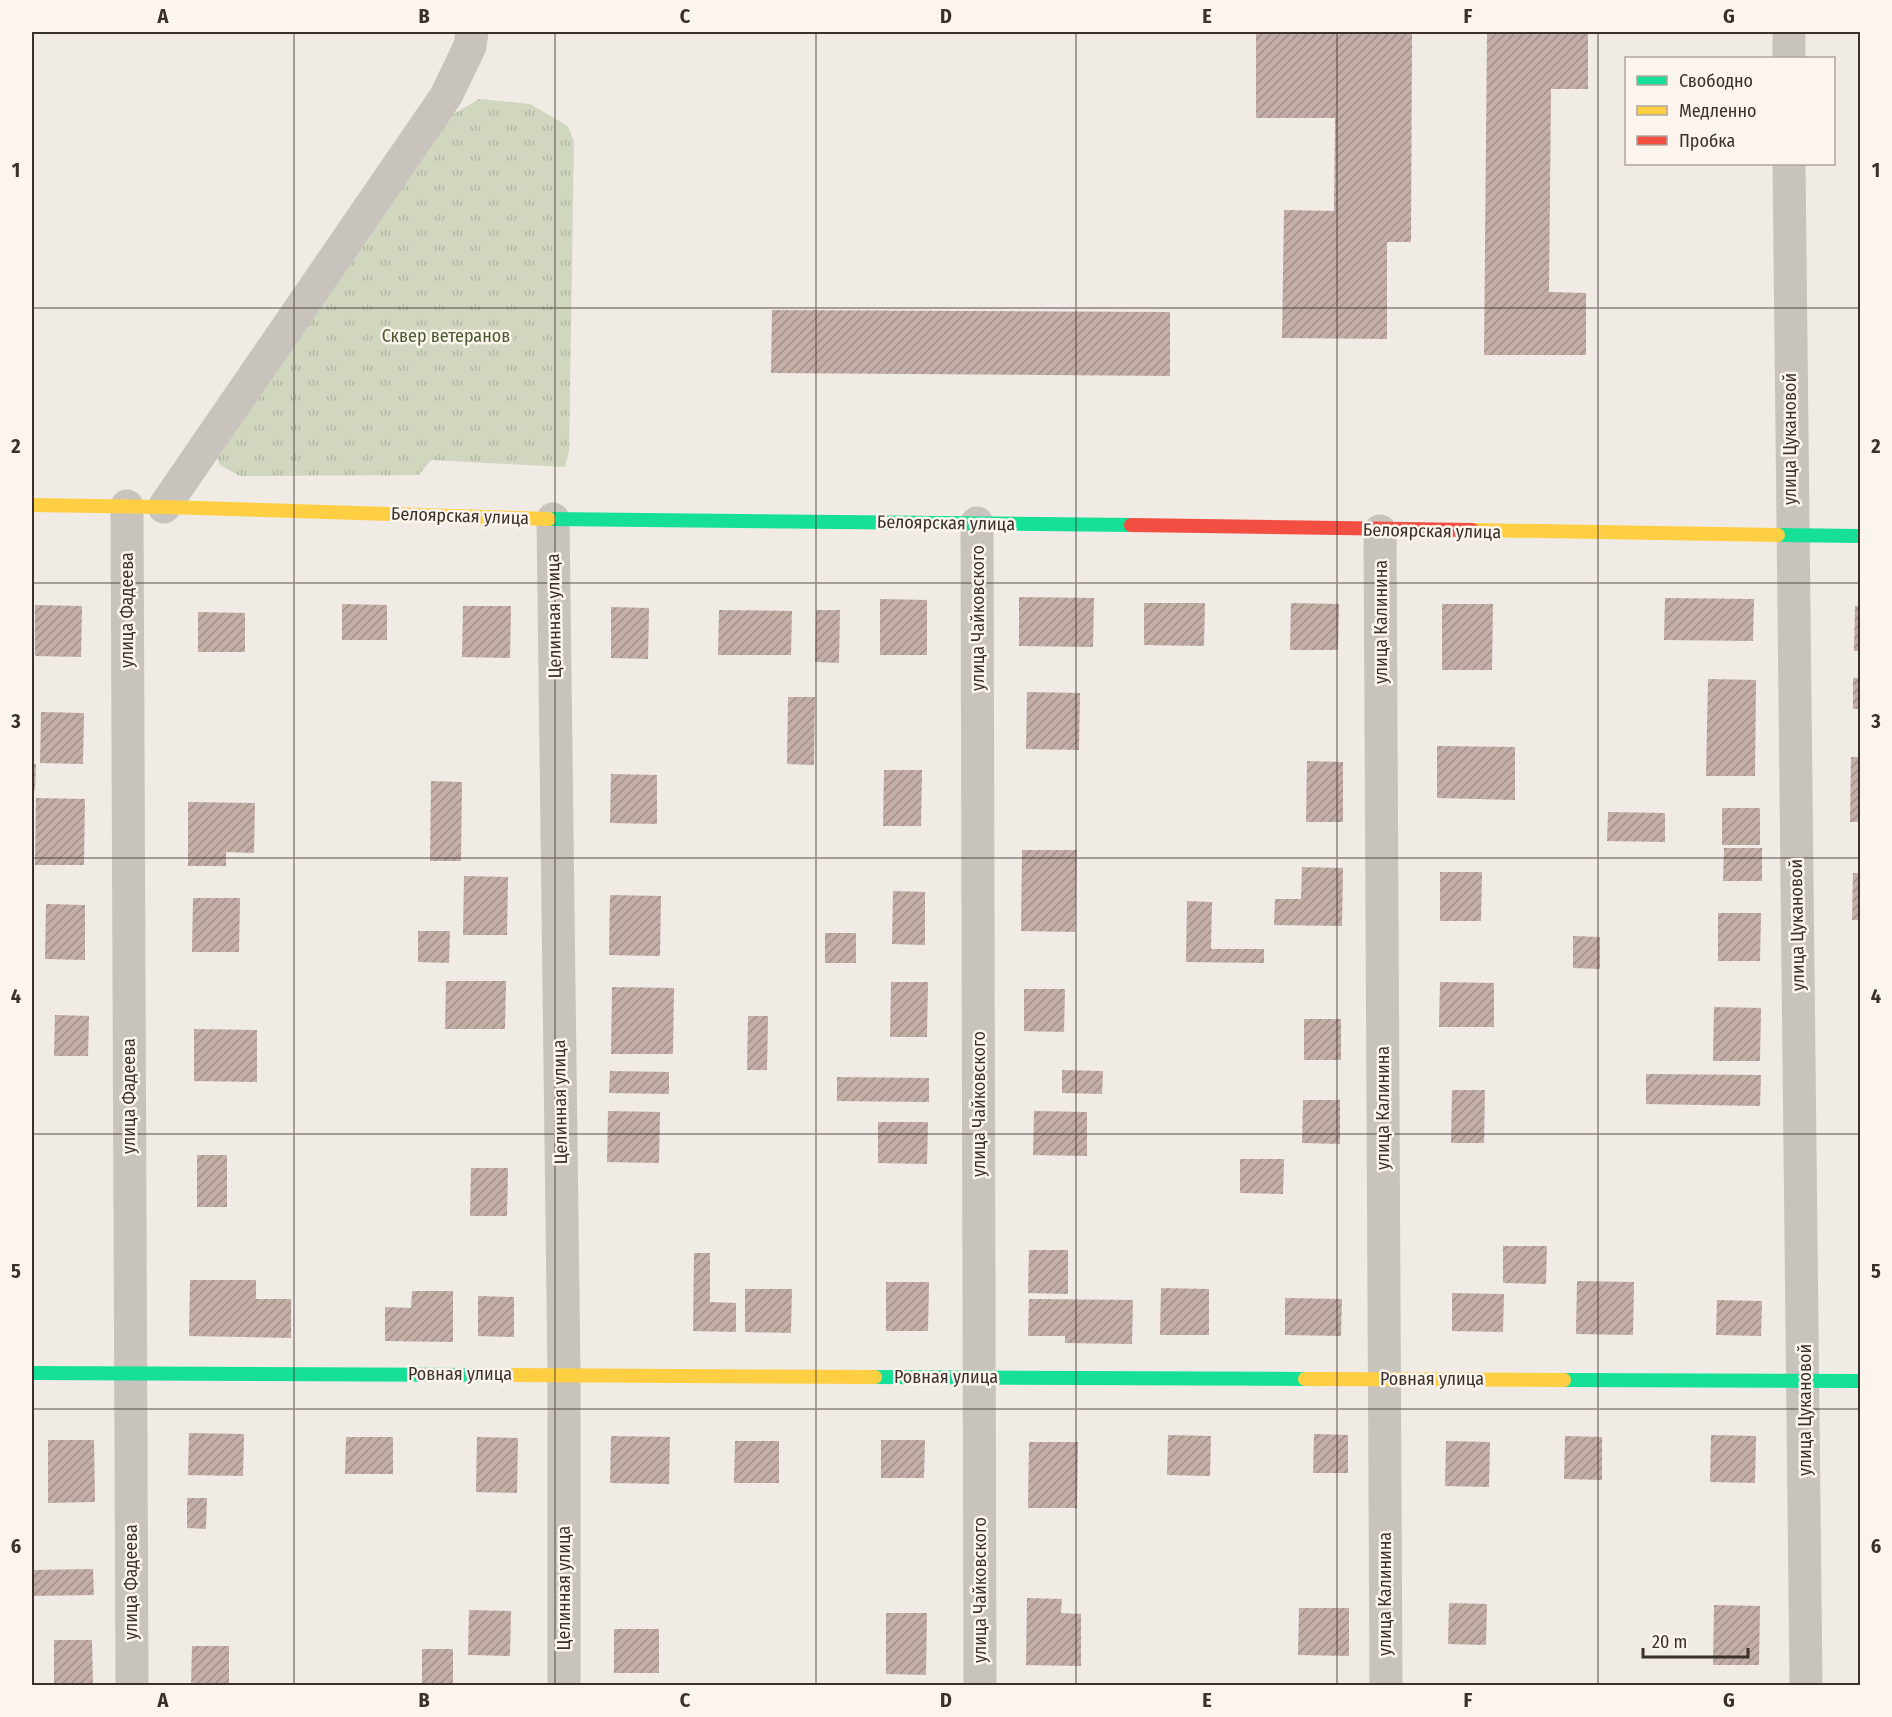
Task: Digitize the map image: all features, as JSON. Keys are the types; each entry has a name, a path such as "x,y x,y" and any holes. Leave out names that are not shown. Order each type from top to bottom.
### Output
{"street":[{"path":"164,507 446,96 470,46 472,32"},
{"path":"1789,32 1789,57"},
{"name":"улица Цукановой","path":"1789,165 1791,535 1805,1381 1806,1686"},
{"name":"Белоярская улица","path":"32,505 553,519 1860,536"},
{"name":"улица Фадеева","path":"127,506 132,1686"},
{"name":"Целинная улица","path":"553,519 564,1375 564,1686"},
{"name":"улица Чайковского","path":"977,523 980,1686"},
{"name":"улица Калинина","path":"1380,531 1386,1686"},
{"name":"Ровная улица","path":"32,1373 1860,1381"}],"green space":[{"name":"Сквер ветеранов","path":"479,99 530,104 568,126 574,142 569,451 565,467 431,460 419,475 240,476 220,465 214,451 445,119"}],"building":[{"path":"1256,32 1412,32 1411,242 1387,242 1387,339 1282,338 1284,210 1334,211 1335,118 1256,118"},
{"path":"1487,32 1588,32 1588,89 1551,89 1549,292 1586,293 1586,355 1484,355"},
{"path":"772,310 1170,312 1170,376 771,373"},
{"path":"1019,597 1094,598 1093,647 1019,646"},
{"path":"1665,598 1754,599 1753,641 1664,640"},
{"path":"880,599 927,600 927,655 880,655"},
{"path":"1144,603 1205,603 1204,646 1144,645"},
{"path":"1291,603 1339,604 1338,650 1290,650"},
{"path":"342,604 387,605 387,640 342,640"},
{"path":"1442,604 1493,604 1492,670 1442,670"},
{"path":"35,605 82,606 81,657 35,656"},
{"path":"463,606 511,606 510,658 462,657"},
{"path":"1855,606 1860,606 1860,651 1854,651"},
{"path":"611,607 649,608 648,659 611,658"},
{"path":"719,610 792,611 791,655 718,655"},
{"path":"816,610 840,610 839,663 815,662"},
{"path":"198,612 245,613 245,652 198,652"},
{"path":"1853,678 1860,678 1860,709 1853,709"},
{"path":"1708,679 1756,680 1755,776 1706,776"},
{"path":"1027,692 1080,693 1079,750 1026,749"},
{"path":"788,697 815,697 814,765 787,764"},
{"path":"41,712 84,713 83,764 40,763"},
{"path":"1437,746 1515,747 1515,800 1437,798"},
{"path":"1851,757 1860,757 1860,822 1850,822"},
{"path":"1307,761 1343,762 1343,822 1306,822"},
{"path":"32,764 36,764 35,790 32,790"},
{"path":"884,770 922,770 921,826 883,826"},
{"path":"611,774 657,775 657,824 610,823"},
{"path":"431,781 462,782 461,861 430,861"},
{"path":"36,798 85,799 84,865 35,865"},
{"path":"188,802 255,803 254,853 226,852 226,866 188,866"},
{"path":"1722,808 1760,808 1760,845 1722,845"},
{"path":"1608,812 1665,813 1665,842 1607,841"},
{"path":"1724,848 1762,848 1762,881 1723,881"},
{"path":"1022,850 1077,850 1075,932 1021,931"},
{"path":"1302,867 1343,868 1342,926 1274,925 1275,899 1301,899"},
{"path":"1440,872 1482,872 1481,921 1440,921"},
{"path":"1853,873 1860,873 1860,920 1852,920"},
{"path":"464,876 508,877 507,935 463,935"},
{"path":"893,891 925,892 925,945 892,944"},
{"path":"610,895 661,896 660,956 609,955"},
{"path":"193,898 240,898 239,952 192,952"},
{"path":"1187,901 1212,902 1211,949 1264,949 1264,963 1186,962"},
{"path":"46,904 85,905 85,960 45,959"},
{"path":"1718,913 1761,913 1760,961 1718,961"},
{"path":"418,931 450,931 449,963 418,962"},
{"path":"825,933 856,933 856,963 825,963"},
{"path":"1573,936 1600,937 1600,969 1573,968"},
{"path":"446,981 506,981 505,1029 445,1029"},
{"path":"891,982 928,982 927,1037 890,1037"},
{"path":"1440,982 1494,983 1494,1027 1439,1027"},
{"path":"612,987 674,988 673,1054 611,1054"},
{"path":"1024,989 1065,989 1064,1032 1024,1031"},
{"path":"1714,1007 1761,1008 1760,1061 1713,1061"},
{"path":"55,1015 89,1016 88,1056 54,1056"},
{"path":"748,1016 768,1016 767,1070 747,1070"},
{"path":"1304,1019 1341,1019 1341,1060 1304,1060"},
{"path":"194,1029 257,1030 257,1082 194,1081"},
{"path":"1062,1070 1103,1071 1102,1094 1062,1093"},
{"path":"610,1071 669,1072 669,1094 609,1093"},
{"path":"1646,1074 1761,1075 1760,1106 1646,1104"},
{"path":"837,1077 929,1078 929,1102 837,1101"},
{"path":"1452,1090 1485,1090 1484,1143 1451,1143"},
{"path":"1303,1100 1340,1100 1340,1144 1302,1143"},
{"path":"608,1111 660,1112 659,1163 607,1162"},
{"path":"1034,1111 1087,1112 1087,1156 1033,1155"},
{"path":"878,1122 928,1122 927,1164 878,1163"},
{"path":"197,1155 227,1155 227,1207 197,1207"},
{"path":"1240,1159 1284,1159 1283,1194 1240,1193"},
{"path":"471,1168 508,1168 507,1216 470,1216"},
{"path":"1503,1246 1547,1246 1546,1284 1503,1283"},
{"path":"1029,1250 1068,1250 1068,1294 1028,1293"},
{"path":"694,1253 710,1253 710,1302 736,1303 736,1332 693,1331"},
{"path":"190,1280 256,1280 256,1299 291,1299 291,1338 189,1336"},
{"path":"1577,1281 1634,1282 1633,1335 1576,1334"},
{"path":"886,1282 929,1282 928,1331 886,1331"},
{"path":"1161,1288 1209,1289 1209,1335 1160,1335"},
{"path":"745,1289 792,1289 791,1333 745,1332"},
{"path":"412,1291 453,1291 453,1342 385,1341 385,1307 411,1308"},
{"path":"1452,1293 1504,1294 1503,1332 1452,1331"},
{"path":"478,1296 514,1297 514,1337 478,1336"},
{"path":"1285,1298 1342,1299 1341,1336 1285,1335"},
{"path":"1029,1299 1133,1300 1132,1344 1065,1343 1065,1336 1028,1336"},
{"path":"1717,1300 1762,1301 1761,1336 1716,1335"},
{"path":"189,1433 244,1434 243,1476 188,1475"},
{"path":"1314,1434 1348,1435 1348,1473 1313,1473"},
{"path":"1168,1435 1211,1436 1210,1476 1167,1475"},
{"path":"1711,1435 1756,1436 1755,1483 1710,1482"},
{"path":"611,1436 670,1437 669,1484 610,1483"},
{"path":"1565,1436 1602,1437 1602,1480 1564,1479"},
{"path":"346,1437 393,1437 393,1474 345,1474"},
{"path":"477,1437 518,1438 517,1493 476,1492"},
{"path":"48,1440 94,1440 95,1502 48,1503"},
{"path":"881,1440 925,1440 924,1478 881,1478"},
{"path":"735,1441 779,1441 779,1483 734,1483"},
{"path":"1446,1441 1490,1442 1489,1487 1445,1486"},
{"path":"1029,1442 1078,1442 1077,1508 1028,1508"},
{"path":"187,1498 207,1498 206,1529 187,1528"},
{"path":"93,1569 94,1595 32,1596 32,1570"},
{"path":"1027,1598 1062,1599 1061,1613 1081,1614 1081,1666 1026,1665"},
{"path":"1449,1603 1487,1604 1486,1645 1448,1644"},
{"path":"1714,1605 1760,1606 1759,1665 1713,1665"},
{"path":"1299,1608 1349,1608 1349,1656 1298,1655"},
{"path":"469,1610 511,1611 510,1656 468,1655"},
{"path":"886,1613 927,1613 926,1675 886,1674"},
{"path":"614,1629 659,1629 659,1673 614,1673"},
{"path":"54,1640 92,1640 93,1686 54,1686"},
{"path":"192,1646 229,1646 229,1686 191,1686"},
{"path":"422,1649 453,1649 453,1686 422,1686"}],"traffic: fast":[{"path":"549,519 1131,525"},
{"path":"1778,535 1860,536"},
{"path":"32,1373 491,1375"},
{"path":"875,1377 1305,1379"},
{"path":"1564,1380 1860,1381"}],"traffic: slow":[{"path":"32,505 549,519"},
{"path":"1472,530 1778,535"},
{"path":"491,1375 875,1377"},
{"path":"1305,1379 1564,1380"}],"traffic: jam":[{"path":"1131,525 1472,530"}]}
